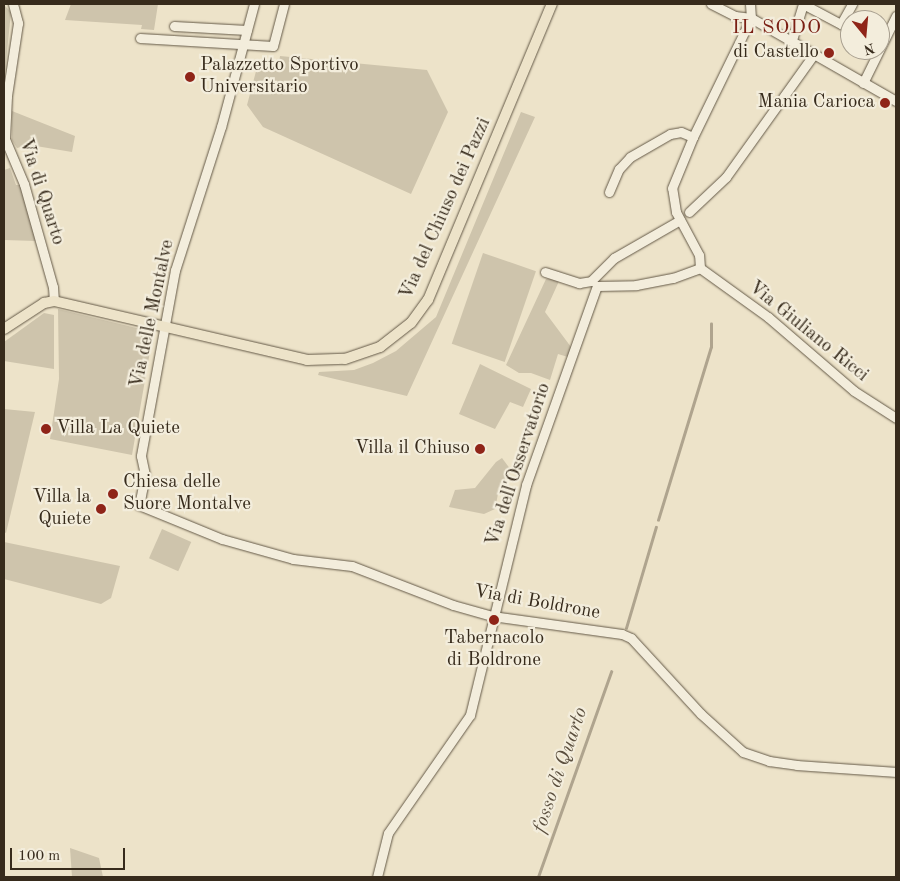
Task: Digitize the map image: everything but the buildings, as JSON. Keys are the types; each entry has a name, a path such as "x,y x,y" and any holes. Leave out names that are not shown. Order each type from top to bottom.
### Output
{"main road":[{"name":"Via del Chiuso dei Pazzi","path":"54,301 298,358 321,361 365,354 402,332 431,295 552,4"},
{"path":"4,329 44,303 54,301"}],"street":[{"name":"Via di Quarto","path":"13,4 18,23 7,96 5,139 24,184 53,286 54,301"},
{"name":"Via delle Montalve","path":"139,505 145,476 141,456 175,270 221,127 254,4"},
{"path":"140,38 243,46 273,46 284,4"},
{"path":"711,4 735,16 751,18 792,40 863,84 896,101"},
{"path":"700,268 699,255 680,220 673,202 672,188 693,137 751,18 750,4"},
{"path":"792,40 803,4 840,23"},
{"path":"890,28 896,16"},
{"path":"174,26 247,30"},
{"path":"690,212 726,177 814,54"},
{"path":"863,84 875,60"},
{"path":"609,192 619,169 630,157 670,134 681,132 693,137"},
{"path":"544,272 579,283 591,281 614,258 680,220"},
{"name":"Via Giuliano Ricci","path":"700,268 768,317 854,392 896,418"},
{"name":"Via dell'Osservatorio","path":"377,877 388,833 470,715 492,616 526,485 597,286 636,285 674,278 700,268"},
{"name":"Via di Boldrone","path":"139,505 222,539 293,560 352,566 453,605 492,616 622,634 631,638 701,714 743,752 769,761 797,765 896,772"}],"shaded area":[{"path":"71,4 158,4 154,30 141,29 142,25 65,20"},
{"path":"4,5 11,12 4,82"},
{"path":"280,56 427,70 448,112 411,194 263,127 247,105 259,60 279,62"},
{"path":"12,111 75,136 72,152 30,145 17,148 12,140"},
{"path":"521,112 535,117 407,396 318,375 319,372 354,370 373,363 396,351 436,317"},
{"path":"10,168 16,185 20,185 36,241 4,240 4,170"},
{"path":"483,253 536,271 505,362 452,344"},
{"path":"546,279 560,279 545,312 571,347 568,357 558,354 550,380 531,373 519,373 506,365"},
{"path":"58,309 149,331 153,334 132,455 50,439 59,379"},
{"path":"44,313 54,315 54,369 4,361 4,342"},
{"path":"480,364 531,389 523,407 510,402 495,429 459,414"},
{"path":"4,409 35,412 6,533 4,532"},
{"path":"502,458 511,470 499,489 495,509 484,514 449,507 455,490 475,488 496,462"},
{"path":"162,529 191,542 178,571 149,558"},
{"path":"4,542 120,566 111,598 101,604 4,579"},
{"path":"70,848 99,858 103,877 72,877"}],"waterway":[{"name":"fosso di Quarto","path":"658,520 711,347 711,324"},
{"name":"fosso di Quarto","path":"626,628 656,527"},
{"name":"fosso di Quarto","path":"538,877 611,672"}],"place":[{"name":"di Castello","path":"829,53"},
{"name":"Palazzetto Sportivo Universitario","path":"190,77"},
{"name":"Mania Carioca","path":"885,103"},
{"name":"Villa La Quiete","path":"46,429"},
{"name":"Villa il Chiuso","path":"480,449"},
{"name":"Chiesa delle Suore Montalve","path":"113,494"},
{"name":"Villa la Quiete","path":"101,509"},
{"name":"Tabernacolo di Boldrone","path":"494,620"}],"district":[{"name":"IL SODO","path":"777,28"}]}
